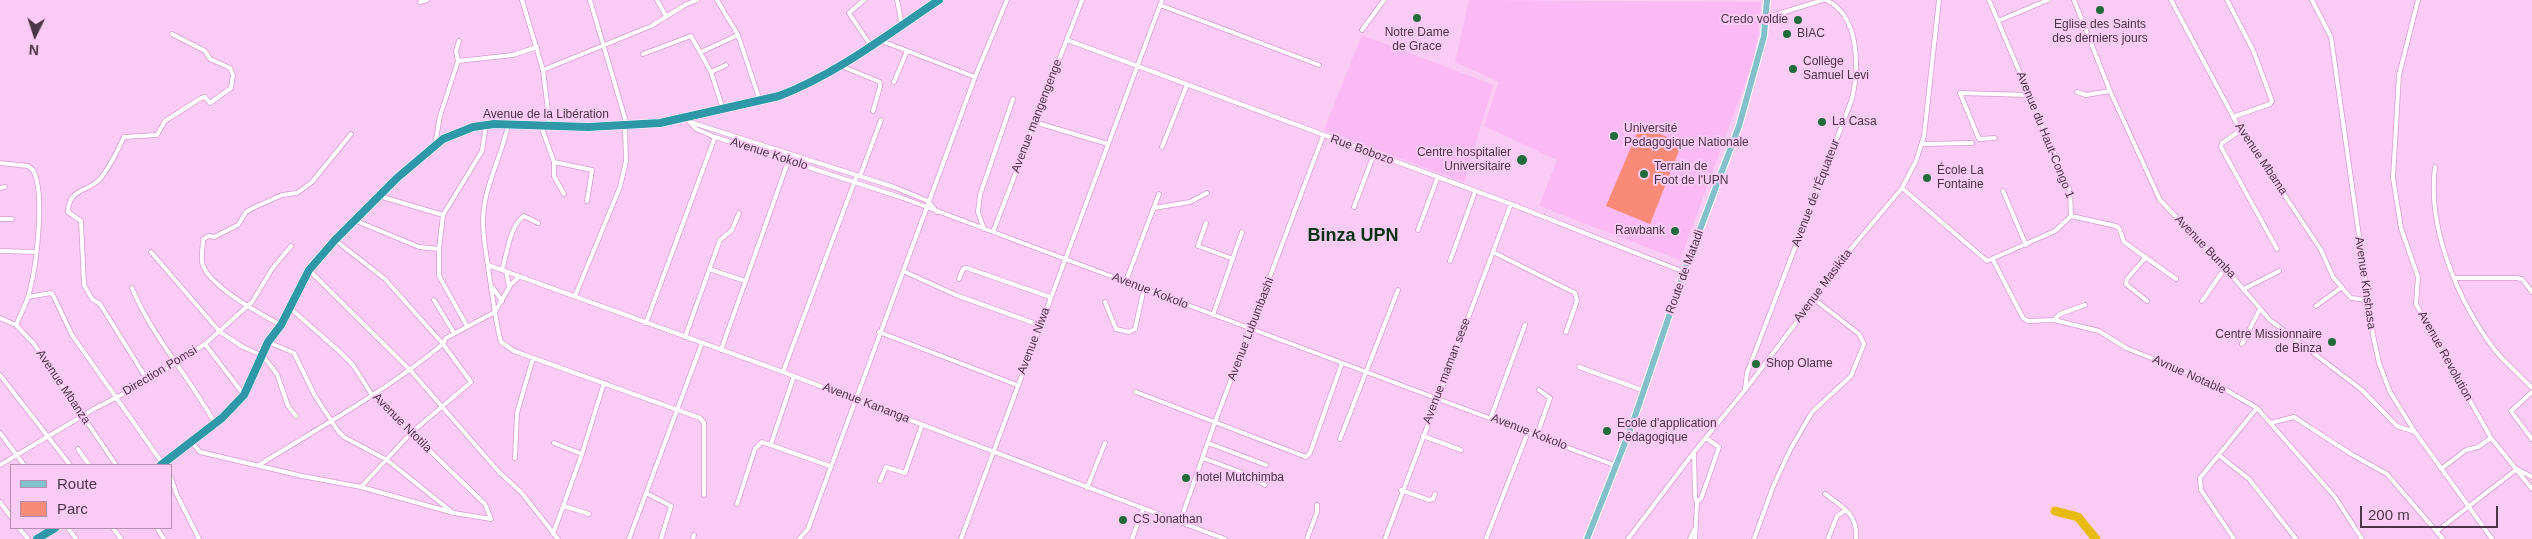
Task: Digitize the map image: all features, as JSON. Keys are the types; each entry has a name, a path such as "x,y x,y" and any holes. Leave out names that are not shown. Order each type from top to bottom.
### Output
{"highway":[{"name":"Avenue de la Libération","path":"163,464 215,424 244,395 268,342 281,325 309,270 354,220 443,139 459,132 486,125 626,127 690,121 723,109 760,101 795,90 872,46 938,0"},
{"path":"37,539 53,529"}],"main road":[{"name":"Route de Matadi","path":"1586,539 1632,424 1642,390 1752,84 1764,36 1767,0"}],"street":[{"path":"420,2 427,0"},
{"path":"522,0 543,70 550,127"},
{"path":"575,296 620,187 626,161 626,127 605,45 590,0"},
{"path":"657,0 666,16"},
{"path":"543,70 652,26 666,16 697,0"},
{"path":"717,0 738,35 760,101"},
{"path":"897,0 902,25"},
{"path":"799,539 808,529 974,77 1007,0"},
{"name":"Avenue mangengenge","path":"993,232 1082,0"},
{"name":"Avenue Niwa","path":"961,539 1162,0"},
{"path":"1362,30 1384,0"},
{"path":"1765,18 1824,0"},
{"name":"Avenue de l'Équateur","path":"1745,390 1747,374 1835,144 1856,80 1852,32 1842,14 1824,0"},
{"name":"Avenue Masikita","path":"1628,539 1694,452 1745,390 1814,299 1828,276 1902,188 1916,161 1922,144 1927,115 1939,0"},
{"name":"Avenue du Haut-Congo 1","path":"1990,0 2070,191 2071,216 2055,231 1993,260"},
{"path":"1998,21 2048,0"},
{"name":"Avenue Bumba","path":"2074,0 2110,91 2160,200 2225,268 2270,320 2362,390 2397,426 2415,432"},
{"name":"Avenue Mbama","path":"2171,0 2233,117 2321,250 2333,277 2351,298 2368,300"},
{"path":"2228,0 2253,50 2272,101 2270,104 2233,117"},
{"name":"Avenue Kinshasa","path":"2312,0 2331,37 2373,335 2385,380 2415,432 2492,539"},
{"name":"Avenue Revolution","path":"2418,0 2399,75 2393,178 2401,228 2418,277 2418,308 2432,329 2444,355 2491,438 2532,489"},
{"path":"861,1 849,13 872,46"},
{"path":"1160,5 1319,65"},
{"path":"148,381 100,304 92,299 84,285 81,221 68,212 68,202 76,193 88,188 100,178 124,136 143,137 157,135 165,121 201,98 205,97 210,103 230,88 233,75 230,68 210,58 206,51 172,34"},
{"path":"701,52 738,35"},
{"path":"643,54 691,36 711,72 723,109"},
{"path":"879,40 974,77"},
{"name":"Rue Bobozo","path":"1067,40 1138,65 1437,179 1510,204 1684,272"},
{"path":"434,147 440,116 458,61 456,51 459,41"},
{"path":"458,61 513,55 537,47"},
{"path":"894,82 907,50"},
{"path":"711,72 726,65"},
{"path":"839,65 880,82 873,111"},
{"path":"1162,147 1188,85"},
{"path":"2077,92 2086,95 2110,91"},
{"path":"1995,138 1979,139 1960,93 2029,95"},
{"path":"984,229 978,212 980,195 1013,98"},
{"path":"783,372 854,181 881,120"},
{"path":"690,121 858,175 928,201 937,212"},
{"name":"Avenue Kokolo","path":"690,121 696,129 715,137 854,181 1064,260 1126,281 1250,330 1491,417 1614,465"},
{"path":"1034,122 1108,144"},
{"path":"467,326 439,276 439,249 444,215 482,151 486,125"},
{"path":"508,125 484,203 483,219 488,265 501,342 514,351 696,415 704,423 704,495"},
{"path":"541,126 554,162 554,176 564,194"},
{"path":"2241,130 2222,143 2221,147 2277,249"},
{"path":"281,325 248,307 214,282 202,263 203,239 209,236 214,237 238,225 246,212 260,204 289,192 296,192 312,182 351,134"},
{"name":"Avenue Lubumbashi","path":"1180,522 1215,422 1324,136"},
{"path":"646,323 715,137"},
{"path":"1922,144 1972,142"},
{"path":"721,350 791,154"},
{"path":"1354,206 1374,154"},
{"path":"0,162 28,166 36,175 39,194 36,252 28,297 16,325"},
{"path":"554,162 592,170 587,201"},
{"path":"2435,167 2432,186 2440,234 2466,306 2496,351 2532,388"},
{"path":"1418,230 1437,179"},
{"path":"0,188 6,187"},
{"path":"1902,188 1984,261 1993,260"},
{"path":"2003,191 2026,245"},
{"path":"1450,261 1475,192"},
{"path":"1154,208 1190,202 1207,193"},
{"path":"1126,281 1159,194"},
{"path":"379,196 444,215"},
{"name":"Avenue maman sese","path":"1385,539 1401,490 1510,204"},
{"path":"685,337 721,237 732,230 739,213"},
{"path":"509,287 504,271 513,233 520,218 524,216 538,223"},
{"path":"2071,216 2116,226 2119,228 2124,242 2176,279"},
{"path":"0,219 12,219"},
{"path":"354,220 419,247 439,249"},
{"path":"1206,223 1198,246 1233,259"},
{"path":"1213,315 1242,232"},
{"path":"335,240 385,279 443,344 471,382 411,433 361,487"},
{"name":"Direction Pomsi","path":"0,465 116,397 148,381 205,344 248,307 272,269 291,246"},
{"path":"0,252 36,252"},
{"path":"151,252 220,332 243,347 263,356 277,374 288,406 296,416"},
{"path":"1493,252 1575,293 1577,301 1566,332"},
{"path":"2146,257 2127,279 2126,284 2147,301"},
{"name":"Avnue Notable","path":"1993,260 2023,318 2028,321 2054,320 2099,331 2126,348 2214,384 2257,408 2334,497 2362,539"},
{"name":"Avenue Kananga","path":"488,265 856,399 1180,522 1212,537 1225,539"},
{"path":"959,278 964,269 967,268 1050,297"},
{"path":"2202,301 2225,268"},
{"path":"709,269 745,281"},
{"path":"309,270 411,371 499,472 521,492 558,539"},
{"path":"903,271 956,296 1040,325"},
{"path":"2244,289 2279,272"},
{"path":"259,465 411,371 443,344 446,338 495,312 509,287 520,276"},
{"path":"2455,278 2522,279 2532,292"},
{"path":"491,284 502,301"},
{"path":"2316,306 2342,287"},
{"path":"132,288 158,337 200,396 215,424"},
{"path":"1105,302 1116,329 1129,332 1135,329 1144,288"},
{"path":"1340,439 1398,290"},
{"path":"28,297 50,293 54,295 72,335 161,464"},
{"path":"1754,539 1782,466 1812,412 1845,384 1860,357 1863,339 1814,299"},
{"path":"434,300 454,333"},
{"path":"2054,320 2060,314 2085,305"},
{"name":"Avenue Ntotila","path":"290,308 353,365 372,395 485,504 490,519 454,513"},
{"path":"2242,344 2260,309"},
{"name":"Avenue Mbanza","path":"0,318 16,325 34,344 115,464"},
{"path":"1491,417 1525,325"},
{"path":"879,332 1017,385"},
{"path":"268,342 294,354 331,422 344,437 386,460 418,482 454,513"},
{"path":"629,539 648,494 702,343"},
{"path":"205,344 244,395"},
{"path":"516,458 517,413 533,358"},
{"path":"1136,392 1308,456 1342,363"},
{"path":"1579,367 1642,390"},
{"path":"0,375 69,464"},
{"path":"771,444 794,376"},
{"path":"553,534 582,454 604,383"},
{"path":"1537,435 1550,398 1538,390"},
{"path":"2532,392 2511,411 2532,439"},
{"path":"2234,539 2199,484 2200,478 2220,456 2257,408"},
{"path":"2270,423 2294,417 2351,454 2387,474 2443,539"},
{"path":"880,481 886,467 905,473 922,425"},
{"path":"1486,539 1528,432"},
{"path":"0,433 23,464"},
{"path":"1423,436 1461,450"},
{"path":"1697,502 1701,499 1719,446 1706,438"},
{"path":"2441,468 2466,450 2478,447 2491,438"},
{"path":"192,442 200,452 302,476 361,487 454,513"},
{"path":"736,504 756,445 762,442 830,466"},
{"path":"1087,488 1105,442"},
{"path":"1208,442 1266,465"},
{"path":"554,444 582,454"},
{"path":"78,449 88,464"},
{"path":"1694,452 1695,497 1697,502 1695,539"},
{"path":"2220,456 2249,479 2296,539"},
{"path":"1203,458 1265,484"},
{"path":"2437,531 2517,469 2532,477"},
{"path":"172,481 177,495 200,539"},
{"path":"1401,490 1429,500 1433,499 1435,494"},
{"path":"648,494 671,506 660,539"},
{"path":"1825,494 1846,510 1857,526 1856,539"},
{"path":"0,502 10,516"},
{"path":"564,506 589,514"},
{"path":"1307,539 1317,512 1317,506"},
{"path":"1132,539 1143,509"},
{"path":"1828,539 1838,516 1846,510"},
{"path":"1690,539 1695,528"},
{"path":"20,529 28,539"}],"shaded area":[{"name":"Université Pedagogique Nationale","path":"1469,0 1761,2 1753,62 1680,260 1539,206 1557,160 1484,126 1499,82 1455,62"},
{"path":"1362,35 1493,85 1464,182 1324,130"}],"green space":[{"name":"Terrain de Foot de l'UPN","path":"1640,126 1682,143 1650,224 1606,206"}],"waterway":[{"path":"2055,511 2078,517 2096,539"}],"place":[{"name":"Eglise des Saints des derniers jours","path":"2100,10"},
{"name":"Notre Dame de Grace","path":"1417,18"},
{"name":"Credo voldie","path":"1798,20"},
{"name":"BIAC","path":"1787,34"},
{"name":"Collège Samuel Levi","path":"1793,69"},
{"name":"La Casa","path":"1822,122"},
{"name":"Université Pedagogique Nationale","path":"1614,136"},
{"name":"Centre hospitalier Universitaire","path":"1522,160"},
{"name":"Terrain de Foot de l'UPN","path":"1644,174"},
{"name":"École La Fontaine","path":"1927,178"},
{"name":"Rawbank","path":"1675,231"},
{"name":"Centre Missionnaire de Binza","path":"2332,342"},
{"name":"Shop Olame","path":"1756,364"},
{"name":"Ecole d'application Pédagogique","path":"1607,431"},
{"name":"hotel Mutchimba","path":"1186,478"},
{"name":"CS Jonathan","path":"1123,520"}],"district":[{"name":"Binza UPN","path":"1353,236"}]}
